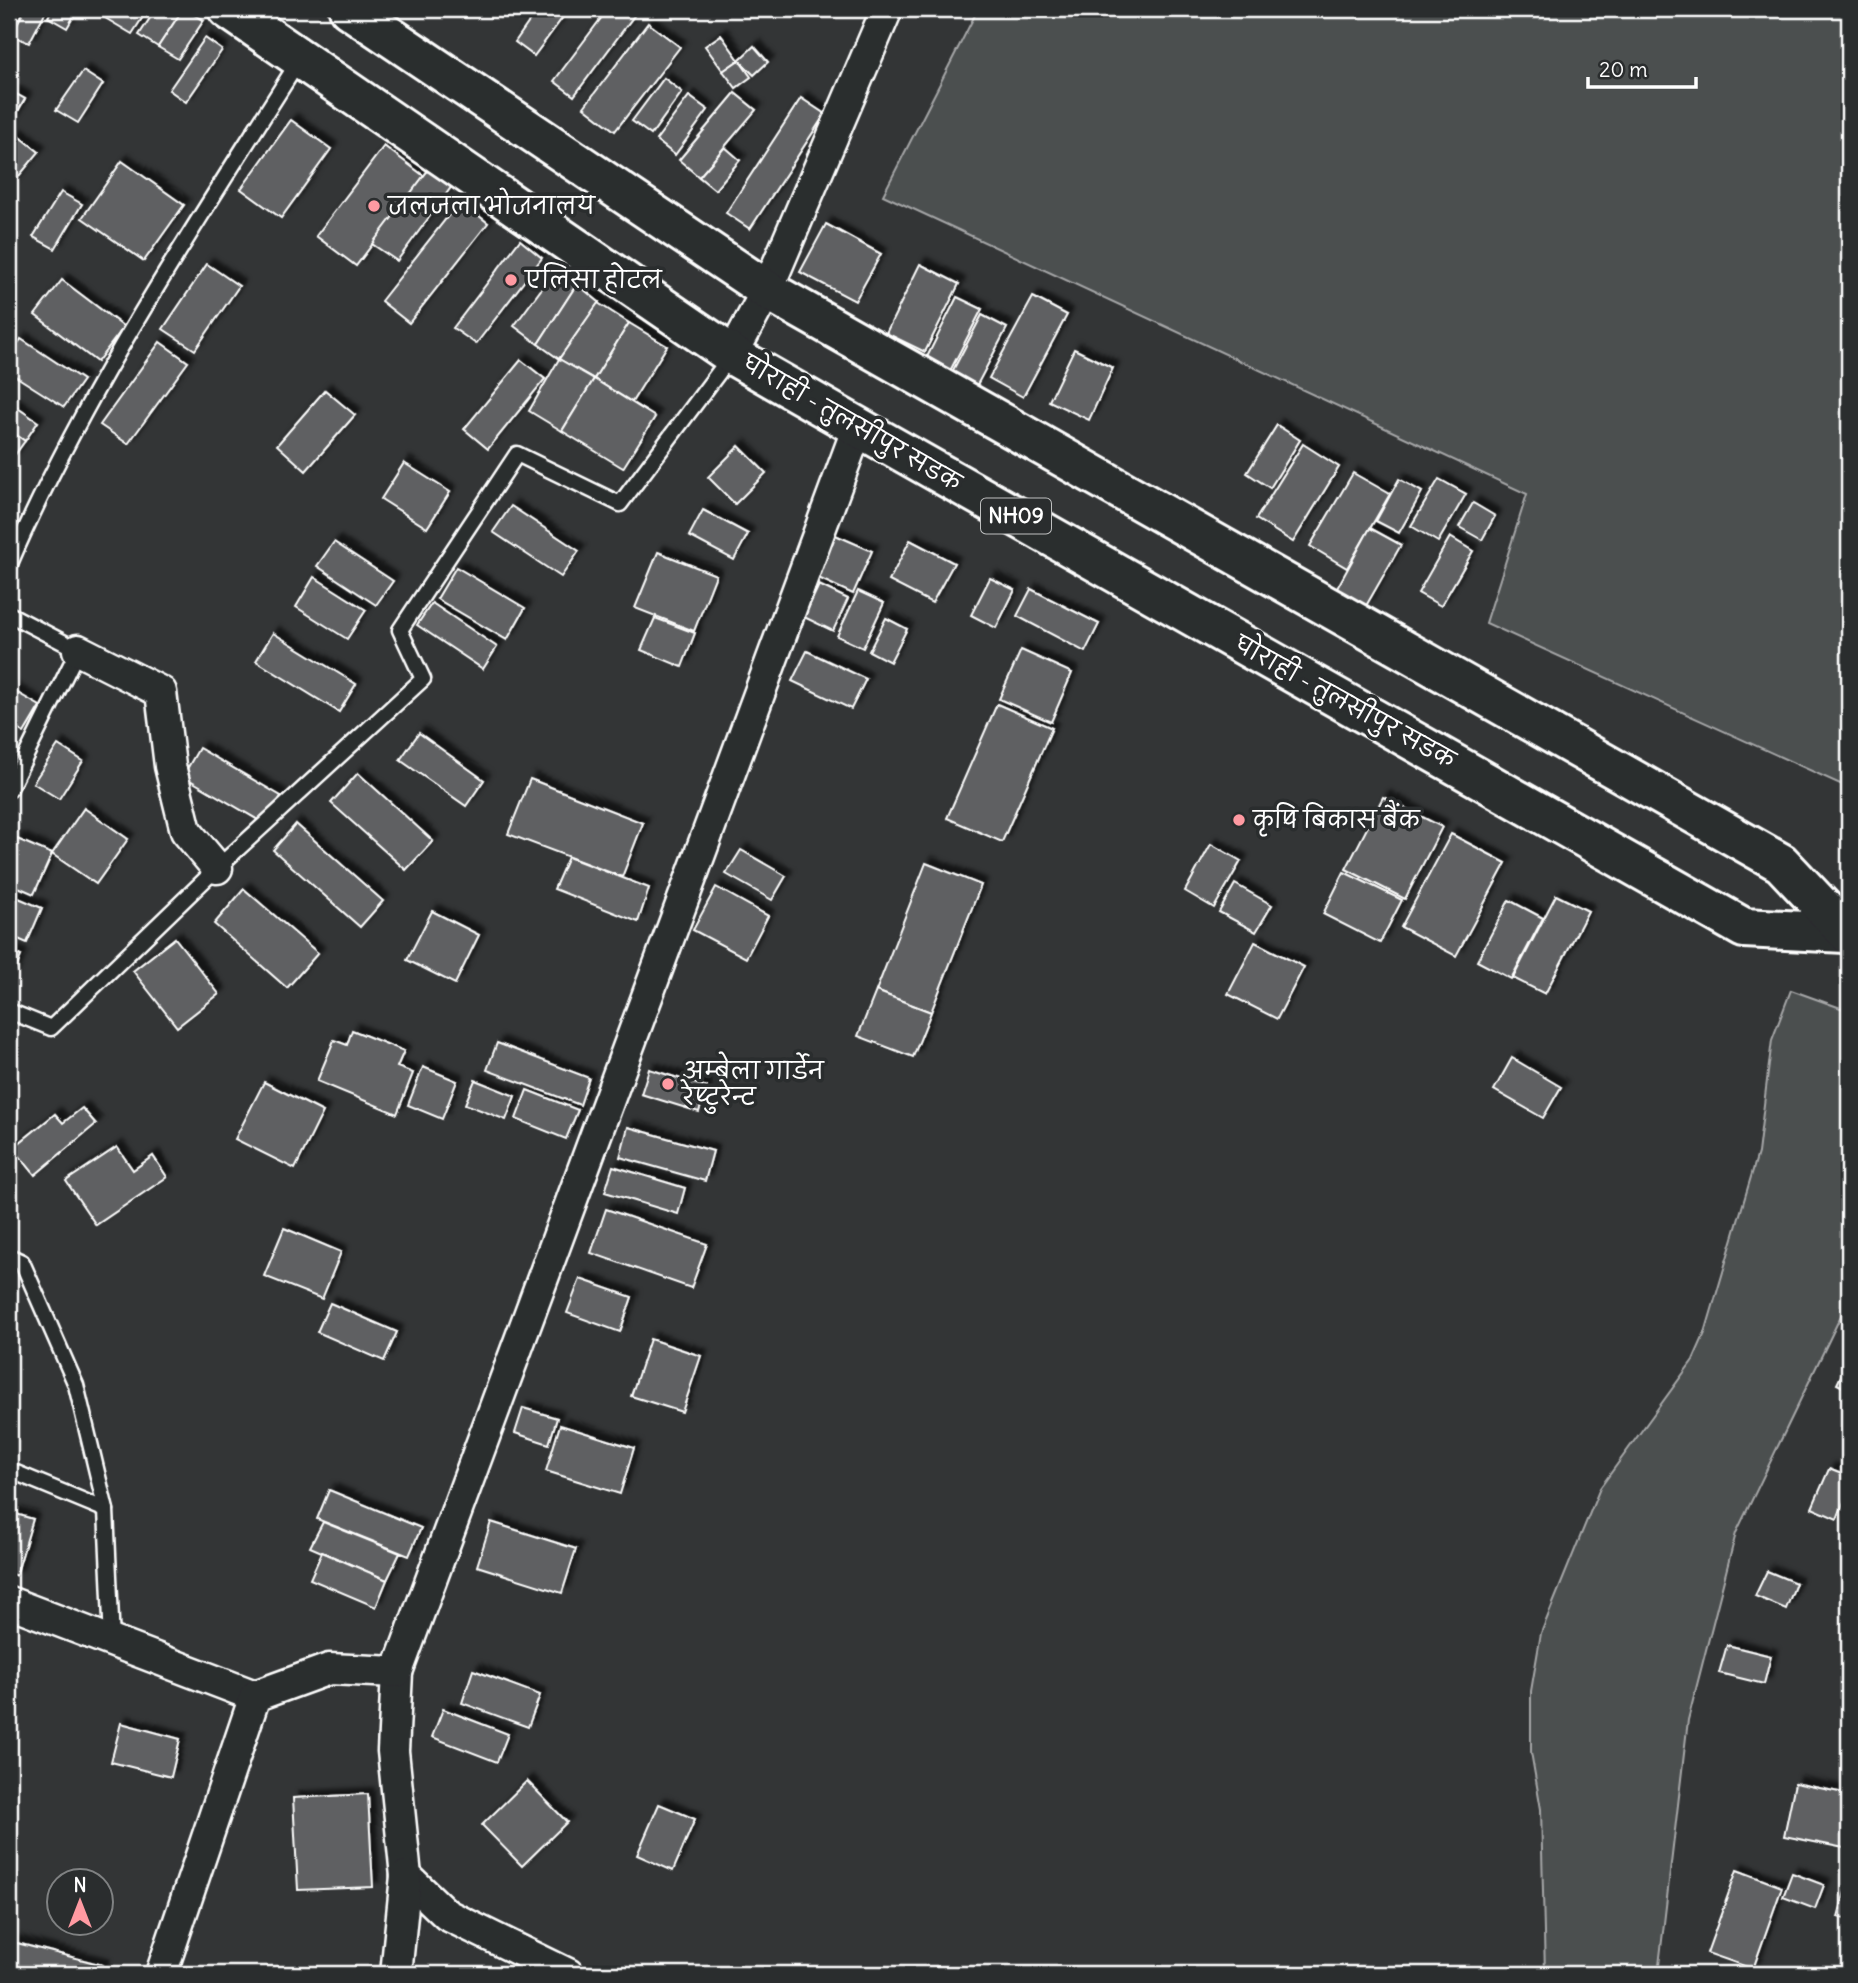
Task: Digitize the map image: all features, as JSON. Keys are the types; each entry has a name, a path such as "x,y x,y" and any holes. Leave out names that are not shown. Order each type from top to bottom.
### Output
{"main road":[{"name":"घोराही - तुलसीपुर सडक","path":"228,9 732,355 858,427 1744,928 1847,934"},
{"name":"घोराही - तुलसीपुर सडक","path":"349,9 767,290 1782,863 1847,934"}],"street":[{"path":"732,355 767,290 887,9"},
{"path":"396,1974 406,1876 393,1751 397,1672 858,427"},
{"path":"78,650 162,692 170,765 186,831 217,867"},
{"path":"9,1602 255,1696 328,1669 397,1672"},
{"path":"161,1974 255,1696"},
{"path":"406,1876 447,1915 568,1974"}],"lane":[{"path":"9,566 42,488 166,273 300,57"},
{"path":"9,1011 51,1028 217,867 423,678 400,631 517,454 620,505 732,355"},
{"path":"9,614 78,650 9,790"},
{"path":"9,1256 22,1262 76,1385 106,1510 112,1642"},
{"path":"9,1470 106,1510"}],"shaded area":[{"path":"978,9 1849,9 1849,788 1486,623 1527,494 883,195"},
{"path":"1791,990 1849,1011 1849,1299 1736,1533 1688,1720 1658,1974 1545,1974 1541,1809 1531,1752 1531,1691 1541,1633 1600,1488 1693,1360 1705,1333 1758,1153 1772,1040"}],"building":[{"path":"25,9 47,9 29,43 11,35"},
{"path":"52,9 78,9 67,28 48,17"},
{"path":"90,9 148,9 132,34"},
{"path":"156,9 183,9 158,47 139,35"},
{"path":"183,9 204,20 178,59 158,47"},
{"path":"538,9 569,9 534,56 515,42"},
{"path":"608,9 639,9 574,96 554,81"},
{"path":"648,23 680,47 615,131 584,107"},
{"path":"721,35 739,60 723,71 705,46"},
{"path":"205,38 222,50 186,102 169,90"},
{"path":"754,46 768,62 754,75 739,60"},
{"path":"739,60 751,77 736,88 723,71"},
{"path":"83,71 103,84 78,123 56,110"},
{"path":"664,78 682,92 651,135 632,121"},
{"path":"9,90 25,99 9,127"},
{"path":"735,93 756,110 699,177 679,160"},
{"path":"689,96 708,110 675,155 656,140"},
{"path":"801,98 825,114 750,229 726,213"},
{"path":"291,120 331,149 281,218 241,189"},
{"path":"18,135 39,152 9,188 9,147"},
{"path":"384,146 424,176 356,266 316,236"},
{"path":"725,147 740,160 715,190 699,177"},
{"path":"122,161 184,205 144,261 82,218"},
{"path":"429,169 452,186 397,261 372,244"},
{"path":"61,192 82,204 55,249 33,237"},
{"path":"460,201 488,223 409,323 381,301"},
{"path":"826,224 881,254 855,301 800,272"},
{"path":"520,240 542,258 476,344 453,328"},
{"path":"207,264 239,286 195,350 163,329"},
{"path":"920,264 959,284 925,352 886,333"},
{"path":"557,268 577,284 538,344 514,326"},
{"path":"62,280 124,327 97,362 35,315"},
{"path":"577,284 599,302 559,359 538,344"},
{"path":"957,297 982,309 950,371 926,359"},
{"path":"1033,297 1067,315 1023,397 989,378"},
{"path":"598,303 629,323 594,379 559,359"},
{"path":"982,315 1007,328 977,385 952,372"},
{"path":"629,323 667,346 632,402 594,379"},
{"path":"21,339 83,380 64,407 9,372 9,357"},
{"path":"160,342 188,362 128,444 100,425"},
{"path":"1074,349 1113,368 1089,420 1049,401"},
{"path":"559,359 594,379 562,431 529,411"},
{"path":"521,360 545,379 488,449 464,429"},
{"path":"594,379 655,417 623,468 562,431"},
{"path":"325,390 355,415 306,471 277,445"},
{"path":"9,402 38,422 25,441 9,430"},
{"path":"1277,425 1300,440 1270,488 1247,473"},
{"path":"9,430 25,441 9,463"},
{"path":"1303,444 1339,467 1293,542 1256,519"},
{"path":"739,446 766,473 735,504 708,477"},
{"path":"404,463 450,492 427,528 381,499"},
{"path":"1353,473 1390,494 1347,568 1310,546"},
{"path":"1399,479 1422,492 1399,533 1376,521"},
{"path":"1439,479 1466,494 1438,542 1411,526"},
{"path":"1473,503 1495,516 1482,540 1459,527"},
{"path":"511,506 579,551 561,577 493,532"},
{"path":"703,510 748,534 734,560 689,536"},
{"path":"1370,528 1401,545 1366,606 1336,590"},
{"path":"833,534 872,551 853,594 814,576"},
{"path":"1450,537 1473,551 1441,606 1418,593"},
{"path":"910,540 954,563 932,603 889,581"},
{"path":"334,542 393,581 376,605 317,566"},
{"path":"658,552 716,575 694,631 635,608"},
{"path":"456,567 525,608 507,640 437,599"},
{"path":"314,577 366,610 347,639 296,607"},
{"path":"990,578 1015,590 996,628 971,615"},
{"path":"819,585 848,599 833,631 804,617"},
{"path":"1031,589 1099,624 1085,652 1017,616"},
{"path":"858,591 884,603 863,648 837,636"},
{"path":"432,603 497,647 483,669 417,625"},
{"path":"655,618 695,633 682,667 641,650"},
{"path":"886,618 907,629 890,662 869,651"},
{"path":"273,633 356,684 339,712 256,661"},
{"path":"1021,650 1072,673 1051,722 999,699"},
{"path":"807,651 866,679 851,709 792,681"},
{"path":"9,688 40,706 24,733 9,724"},
{"path":"997,704 1052,728 1002,842 947,818"},
{"path":"419,733 484,780 466,806 400,760"},
{"path":"58,745 83,761 59,799 33,783"},
{"path":"199,748 281,796 265,824 183,776"},
{"path":"358,773 433,841 406,870 331,803"},
{"path":"530,779 643,823 622,877 508,834"},
{"path":"1383,797 1442,827 1405,899 1346,869"},
{"path":"84,808 128,839 96,884 52,854"},
{"path":"296,824 383,901 360,927 273,850"},
{"path":"1451,834 1506,863 1456,956 1401,927"},
{"path":"17,839 52,854 34,894 9,883 9,858"},
{"path":"1211,844 1241,861 1214,908 1185,891"},
{"path":"741,850 786,876 772,900 726,874"},
{"path":"568,857 649,888 638,922 554,889"},
{"path":"926,863 981,885 931,1012 876,991"},
{"path":"1344,872 1402,900 1380,943 1323,914"},
{"path":"1235,884 1272,905 1256,932 1219,912"},
{"path":"716,887 768,916 746,958 693,930"},
{"path":"244,889 318,953 287,988 214,924"},
{"path":"9,894 42,908 27,943 9,935"},
{"path":"1556,895 1588,911 1545,994 1513,978"},
{"path":"1509,900 1543,918 1511,979 1477,961"},
{"path":"432,911 479,935 455,984 407,960"},
{"path":"175,938 219,994 177,1027 133,971"},
{"path":"1255,942 1304,967 1277,1019 1228,994"},
{"path":"9,951 21,956 9,985"},
{"path":"876,991 931,1012 913,1057 858,1036"},
{"path":"352,1030 404,1051 397,1067 413,1073 397,1114 317,1081 334,1040 347,1045"},
{"path":"497,1043 589,1078 580,1105 487,1070"},
{"path":"1512,1058 1561,1087 1543,1118 1494,1090"},
{"path":"423,1067 457,1081 442,1119 408,1105"},
{"path":"649,1069 707,1087 699,1112 641,1094"},
{"path":"475,1080 515,1096 506,1120 465,1104"},
{"path":"264,1082 323,1112 295,1169 235,1139"},
{"path":"527,1090 578,1110 566,1139 516,1119"},
{"path":"82,1108 96,1124 35,1175 13,1148 55,1114 63,1123"},
{"path":"628,1127 713,1151 705,1181 620,1157"},
{"path":"117,1147 133,1170 153,1156 167,1177 96,1225 66,1181"},
{"path":"613,1166 685,1188 678,1214 605,1192"},
{"path":"606,1209 707,1244 691,1288 591,1253"},
{"path":"284,1228 341,1252 322,1299 264,1276"},
{"path":"580,1279 632,1297 620,1332 567,1313"},
{"path":"330,1303 397,1332 384,1361 317,1332"},
{"path":"650,1339 701,1356 682,1412 631,1396"},
{"path":"1849,1359 1849,1390 1837,1384"},
{"path":"523,1408 557,1418 549,1444 515,1433"},
{"path":"560,1425 634,1448 620,1494 546,1471"},
{"path":"1829,1469 1849,1477 1849,1489 1837,1519 1812,1508"},
{"path":"329,1490 421,1528 409,1556 317,1519"},
{"path":"9,1512 33,1519 16,1576 9,1573"},
{"path":"323,1522 400,1553 387,1580 310,1547"},
{"path":"491,1522 576,1549 562,1593 477,1566"},
{"path":"322,1552 387,1580 376,1607 310,1579"},
{"path":"1767,1571 1796,1583 1786,1609 1755,1596"},
{"path":"1727,1645 1771,1656 1764,1684 1719,1673"},
{"path":"473,1670 540,1695 528,1727 462,1703"},
{"path":"443,1709 508,1734 497,1762 432,1737"},
{"path":"121,1723 180,1739 171,1777 111,1762"},
{"path":"527,1781 567,1822 522,1866 482,1825"},
{"path":"1795,1783 1849,1794 1849,1849 1784,1836"},
{"path":"368,1794 373,1887 298,1890 293,1798"},
{"path":"659,1804 695,1819 673,1871 637,1855"},
{"path":"1737,1870 1782,1887 1753,1969 1707,1953"},
{"path":"1792,1873 1824,1885 1815,1909 1783,1897"},
{"path":"1849,1877 1849,1920 1838,1917"},
{"path":"9,1941 103,1965 101,1974 24,1974 9,1970"}],"place":[{"name":"जलजला भोजनालय","path":"374,206"},
{"name":"एलिसा होटल","path":"511,280"},
{"name":"कृषि बिकास बैंक","path":"1239,820"},
{"name":"अम्ब्रेला गार्डेन रेष्टुरेन्ट","path":"668,1084"}]}
